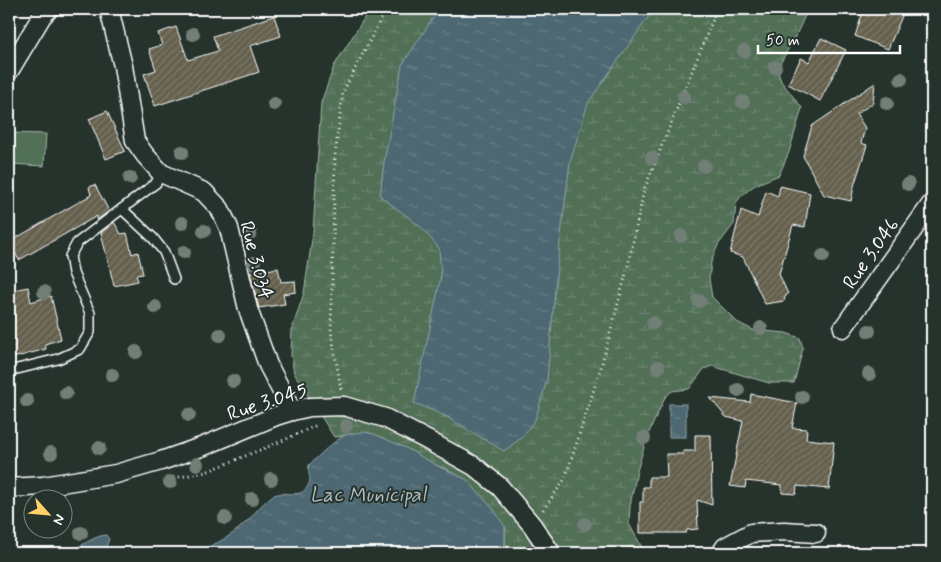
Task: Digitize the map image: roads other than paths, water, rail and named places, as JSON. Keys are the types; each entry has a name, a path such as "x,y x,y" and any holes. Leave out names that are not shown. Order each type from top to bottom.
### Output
{"street":[{"path":"9,70 42,16 49,9"},
{"name":"Rue 3.034","path":"109,9 124,66 135,141 161,173 204,192 220,208 229,228 248,309 264,355 292,411"},
{"name":"Rue 3.046","path":"844,328 932,203"},
{"name":"Rue 3.045","path":"9,488 43,486 125,471 161,462 292,411 316,406 344,406 385,418 474,466 500,487 532,525 551,553"},
{"path":"721,553 725,547 751,533 816,532"}],"lane":[{"path":"9,371 58,359 80,349 90,332 90,313 73,273 70,256 77,243 156,182 161,173"},
{"path":"122,209 153,238 164,252 174,279"}],"water":[{"path":"439,9 654,9 588,103 570,162 557,267 547,380 535,420 520,439 504,451 443,415 414,403 441,276 439,248 420,226 380,196 384,162 402,65"},
{"path":"669,404 686,404 686,437 669,437"},
{"name":"Lac Municipal","path":"364,432 374,434 406,448 466,479 495,511 505,527 505,553 191,553 227,538 272,496 276,494 294,494 305,490 310,479 309,465 343,436"},
{"path":"106,535 109,539 104,553 21,553 70,549"}]}
